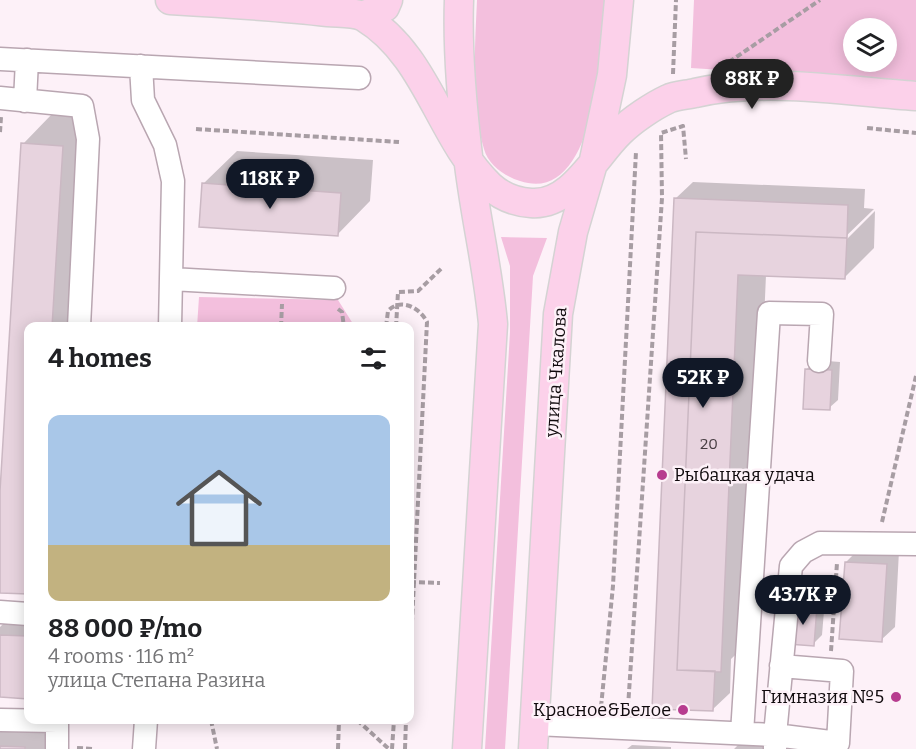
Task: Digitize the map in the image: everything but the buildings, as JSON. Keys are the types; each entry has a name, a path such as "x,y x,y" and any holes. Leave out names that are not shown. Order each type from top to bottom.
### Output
{"main road":[{"path":"170,0 290,7 362,16 385,7 388,0"},
{"path":"459,0 458,28 468,157 489,280 493,324 467,749"},
{"name":"улица Чкалова","path":"534,736 558,314 573,232 594,160 612,75 619,0"},
{"path":"362,16 391,38 412,63 468,157 490,186 507,198 533,203 557,198 574,184 622,130 669,98 714,88 741,86 815,87 916,96"}],"street":[{"path":"0,59 359,78"},
{"path":"25,100 27,60"},
{"path":"141,66 142,100 165,145 173,181 170,322"},
{"path":"0,98 82,106 88,138 79,322"},
{"path":"171,279 334,288"},
{"path":"742,733 770,313 822,314 819,361"},
{"path":"775,742 791,566 803,552 820,543 916,544"},
{"path":"0,612 24,614"},
{"path":"534,736 600,727 742,733 775,742 838,743 842,670 781,666"},
{"path":"0,720 24,720"},
{"path":"57,724 57,749"},
{"path":"144,749 146,724"}],"path":[{"path":"676,0 673,76 683,74"},
{"path":"724,66 820,0"},
{"path":"623,728 630,700 658,270 662,198 661,133 669,98"},
{"path":"653,139 661,133 683,126 686,159"},
{"path":"867,128 916,133"},
{"path":"196,129 399,142"},
{"path":"600,727 614,574 636,152 644,145"},
{"path":"396,322 398,292 418,291 443,267"},
{"path":"387,322 388,310 397,305 416,308 422,312 427,322 414,547"},
{"path":"877,544 916,376"},
{"path":"830,670 839,543"},
{"path":"414,582 440,583"},
{"path":"212,724 217,749"},
{"path":"338,749 339,724"},
{"path":"362,724 391,749"},
{"path":"391,749 394,724"},
{"path":"405,749 406,724"}],"shaded area":[{"path":"477,0 605,0 602,50 591,117 580,147 565,170 546,182 520,181 509,177 498,170 486,155 477,114 475,56"},
{"path":"694,0 916,0 916,83 691,68"},
{"path":"501,237 547,238 533,276 505,749 485,749 510,332 510,266"},
{"path":"199,297 338,300 352,322 197,322"}],"place":[{"name":"Рыбацкая удача","path":"662,475"},
{"name":"Гимназия №5","path":"896,697"},
{"name":"Красное&Белое","path":"683,710"}]}
